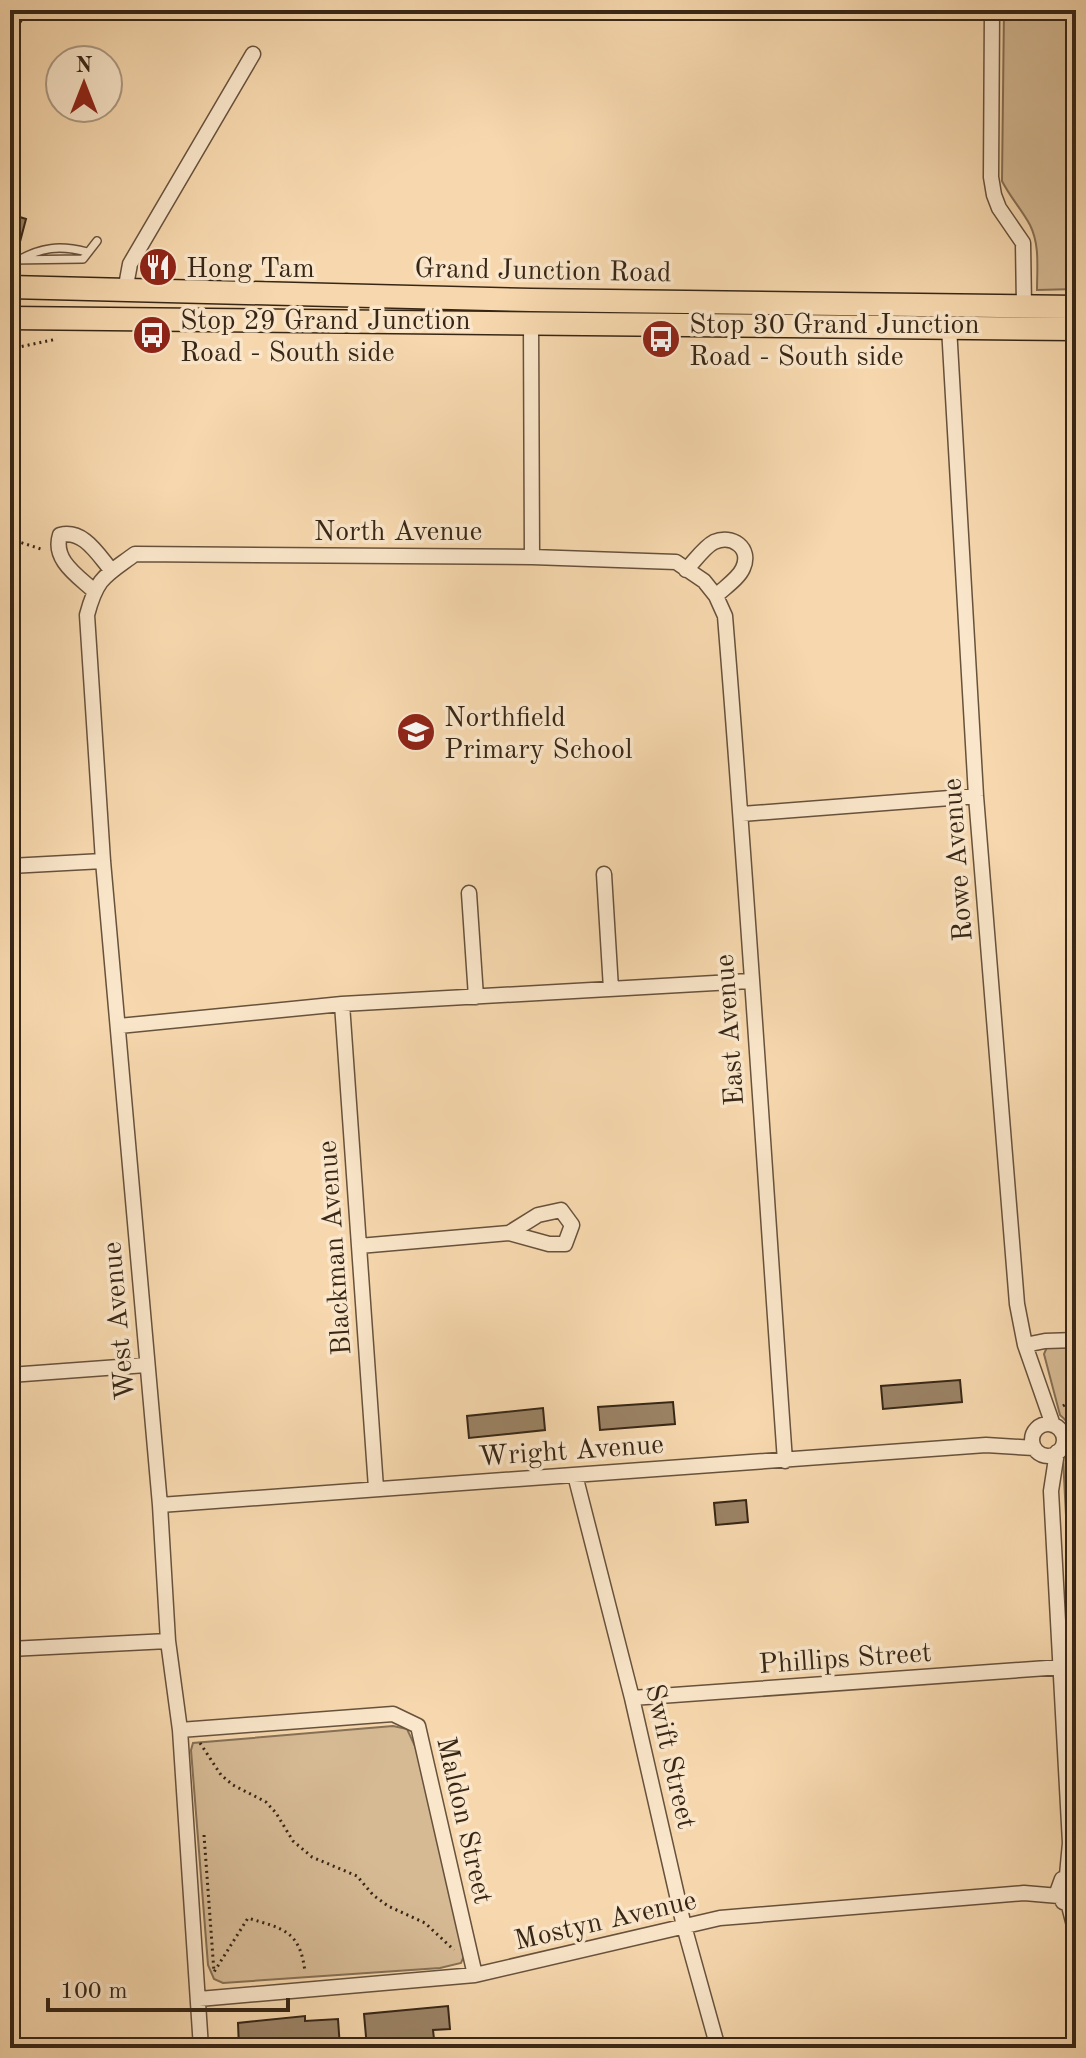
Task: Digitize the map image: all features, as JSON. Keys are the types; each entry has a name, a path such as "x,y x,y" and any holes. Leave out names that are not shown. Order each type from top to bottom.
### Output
{"highway":[{"name":"Grand Junction Road","path":"10,287 531,311"},
{"path":"125,291 125,319"},
{"name":"Grand Junction Road","path":"814,315 949,327 1076,307"},
{"name":"Grand Junction Road","path":"10,318 125,319 531,311 1024,317 1076,329"}],"main road":[{"path":"10,19 16,10"}],"street":[{"path":"992,10 991,177 999,208 1023,243 1024,317"},
{"path":"125,291 130,264 253,54"},
{"path":"531,311 532,557"},
{"name":"Rowe Avenue","path":"949,327 976,796 1017,1304 1025,1345 1038,1385 1040,1437 1051,1491 1070,1843 1067,1890 1076,1933"},
{"path":"70,533 83,537 102,580 62,561 58,543 60,535 70,533"},
{"path":"686,570 714,542 731,539 741,545 745,553 743,568 716,596"},
{"name":"North Avenue","path":"102,580 135,554 532,557 676,562 704,581"},
{"name":"West Avenue","path":"102,580 87,615 103,861 160,1505 168,1641 180,1730 201,2048"},
{"name":"East Avenue","path":"704,581 716,596 725,616 742,814 750,981 785,1461"},
{"path":"742,814 976,796"},
{"path":"10,866 103,861"},
{"path":"604,874 611,989"},
{"path":"469,893 476,997"},
{"path":"119,1026 342,1004 750,981"},
{"name":"Blackman Avenue","path":"342,1004 376,1488"},
{"path":"359,1246 509,1233"},
{"path":"1025,1345 1076,1340"},
{"path":"10,1375 146,1365"},
{"name":"Rowe Avenue","path":"1040,1437 1064,1437 1051,1491"},
{"name":"Wright Avenue","path":"160,1505 785,1461 986,1445 1040,1437 1049,1455 1060,1459"},
{"name":"Swift Street","path":"575,1475 632,1698 684,1926 718,2048"},
{"path":"10,1649 168,1641"},
{"name":"Phillips Street","path":"632,1698 1061,1667"},
{"name":"Maldon Street","path":"180,1730 393,1714 418,1726 475,1975"},
{"name":"Rowe Avenue","path":"1070,1843 1076,1858"},
{"name":"Mostyn Avenue","path":"199,1999 475,1975 720,1918 1067,1890"}],"lane":[{"path":"13,261 83,259 97,241"},
{"path":"13,261 38,248 87,252"}],"path":[{"path":"10,539 47,551 50,561 62,561"},
{"path":"1057,1407 1065,1406 1076,1397"},
{"path":"1060,1459 1071,1465 1076,1484"},
{"path":"197,1747 197,1738 221,1775 233,1785 266,1802 293,1841 312,1857 357,1876 373,1895 388,1906 425,1923 459,1956"},
{"path":"204,1834 214,1972 248,1918 287,1930 299,1947 305,1972"}],"shaded area":[{"path":"1004,10 1076,10 1076,289 1037,290 1033,233 1002,181"},
{"path":"1076,1343 1076,1707 1063,1458 1070,1430 1060,1415 1044,1354 1047,1347"},
{"path":"393,1726 407,1729 421,1759 465,1954 461,1963 440,1968 223,1983 214,1979 208,1965 191,1750 193,1743"}],"building":[{"path":"10,214 26,219 17,253 10,254"},
{"path":"960,1380 962,1402 883,1409 881,1386"},
{"path":"673,1402 675,1424 600,1430 598,1407"},
{"path":"543,1408 545,1430 469,1438 467,1416"},
{"path":"746,1500 748,1522 716,1525 714,1503"},
{"path":"448,2006 450,2029 433,2030 435,2048 367,2048 364,2014"},
{"path":"305,2016 305,2021 338,2019 340,2048 316,2048 316,2039 263,2044 263,2048 239,2048 238,2023"}],"place":[{"name":"Hong Tam","path":"158,267"},
{"name":"Stop 29 Grand Junction Road - South side","path":"152,335"},
{"name":"Stop 30 Grand Junction Road - South side","path":"661,339"},
{"name":"Northfield Primary School","path":"416,732"}]}
